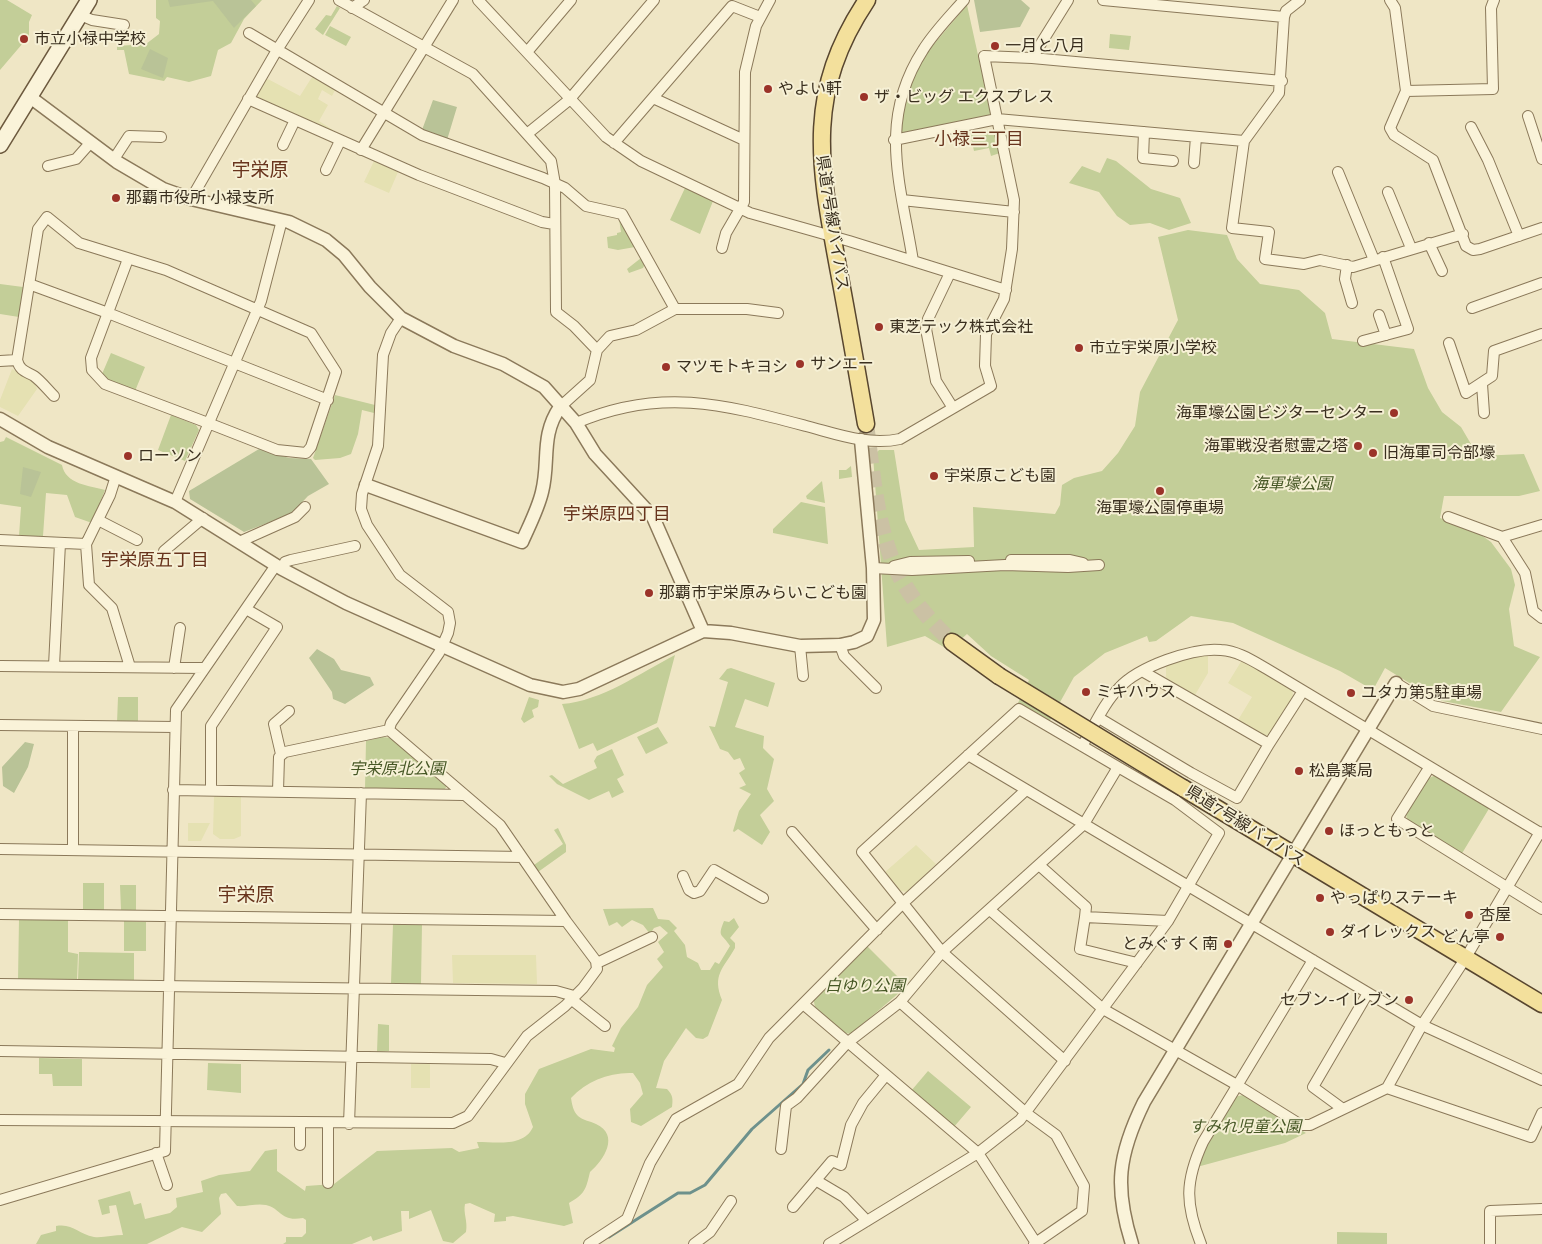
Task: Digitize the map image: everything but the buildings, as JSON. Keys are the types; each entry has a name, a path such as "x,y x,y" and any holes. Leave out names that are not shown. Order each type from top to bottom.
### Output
{"main road":[{"path":"0,145 89,0"},
{"name":"県道7号線バイパス","path":"866,424 832,236 821,156 820,134 824,98 840,48 867,0"},
{"name":"県道7号線バイパス","path":"952,642 999,676 1292,855 1542,1004"}],"street":[{"path":"191,199 277,50 309,0"},
{"path":"339,0 473,74 551,161 555,184 556,312 574,326 597,350"},
{"path":"352,8 364,0"},
{"path":"361,150 452,0"},
{"path":"526,52 571,0"},
{"path":"527,134 568,100 654,0"},
{"path":"722,248 726,233 744,202 745,72 751,44 760,17 770,0"},
{"path":"913,261 896,168 894,140 897,111 908,77 926,45 964,0"},
{"path":"1032,58 1068,0"},
{"path":"1103,0 1284,17"},
{"path":"1300,0 1286,11 1284,17 1280,93 1244,141 1232,228 1269,232 1265,259 1304,264 1320,260 1353,267 1462,234"},
{"path":"1390,0 1396,8 1406,91 1390,128 1394,135 1433,160 1466,246 1473,250 1542,228"},
{"path":"1406,91 1493,89 1492,1"},
{"path":"484,2 568,100 614,144 641,161 740,209 1006,290"},
{"path":"614,144 732,6 760,17"},
{"path":"80,15 92,20 124,25"},
{"path":"249,33 422,135 565,188 586,206 622,214 675,309"},
{"path":"576,423 614,410 654,402 706,403 740,409 861,440 883,441 900,438 991,386 984,366 986,334 1004,299 1014,212 1013,188 984,56 1032,58 1282,81"},
{"path":"30,96 114,159 146,180 191,199 297,224 326,240 344,255 370,287 400,318 433,336 503,364 544,387 576,423 595,454 653,517 703,631"},
{"path":"653,98 744,140"},
{"path":"248,99 419,176 542,222 554,224"},
{"path":"1528,116 1542,159"},
{"path":"283,145 294,120"},
{"path":"894,140 997,120 1244,141"},
{"path":"1471,128 1488,160 1519,236"},
{"path":"1144,132 1143,158 1173,161"},
{"path":"114,159 129,136 160,137"},
{"path":"1194,163 1196,137"},
{"path":"326,170 340,141"},
{"path":"48,166 76,159 91,142"},
{"path":"1338,172 1378,258 1408,329 1363,341"},
{"path":"1388,192 1411,248"},
{"path":"902,200 1014,212"},
{"path":"54,396 34,376 24,372 17,360 38,229 47,217 79,243 128,260 166,270 311,333 336,372 311,446 306,453 277,450 105,384 92,370 91,358 128,260"},
{"path":"175,502 257,310 282,220"},
{"path":"1429,244 1442,271"},
{"path":"1347,265 1345,279 1352,303"},
{"path":"950,273 928,319 926,329 933,373 953,408"},
{"path":"1472,308 1542,283"},
{"path":"29,284 108,312 328,400"},
{"path":"366,486 522,542 542,492 547,433 552,418 560,407 590,380 597,350 610,336 636,330 675,309 748,309 778,313"},
{"path":"1379,315 1386,335"},
{"path":"389,730 391,722 442,646 450,622 448,612 400,575 382,551 367,525 361,509 378,446 383,354 391,333 400,318"},
{"path":"1450,343 1466,393 1492,376 1494,351 1542,334"},
{"path":"0,361 17,360"},
{"path":"1482,384 1484,413"},
{"path":"0,420 48,447 175,502 279,567 346,603 530,685 563,692 579,689 703,631 731,633 800,646 840,645 861,640 871,631 874,620 879,568 861,440"},
{"path":"116,476 86,544 89,585 112,608 130,667"},
{"path":"239,542 295,517 305,506"},
{"path":"1448,517 1502,537 1542,525"},
{"path":"164,552 203,518"},
{"path":"98,520 137,540"},
{"path":"1502,537 1525,573 1533,611 1542,618"},
{"path":"0,540 86,544"},
{"path":"54,666 60,543"},
{"path":"0,1200 165,1151 174,727 176,710 246,610 279,567 291,560 355,546"},
{"path":"879,568 910,562 1030,559 1070,560 1099,565"},
{"path":"212,790 212,726 277,627 246,610"},
{"path":"174,668 180,628"},
{"path":"840,645 844,656 876,688"},
{"path":"800,646 803,676"},
{"path":"990,910 1103,1009 1174,1051 1237,1085 1301,1125 1310,1125 1387,1088 1422,1025 1465,959 1541,833 1429,768 1250,659 1222,650 1200,652 1142,670 1119,688 1082,746"},
{"path":"0,666 205,668"},
{"path":"1142,670 1269,744"},
{"path":"1132,1244 1122,1213 1120,1173 1128,1135 1144,1102 1174,1051 1396,683 1433,706 1542,729"},
{"path":"1100,718 1191,773 1237,798 1303,691"},
{"path":"829,1244 978,1154 1026,1113 1065,1061 1168,921 1189,888 1219,833 1175,800 1019,709 862,852 942,952 1065,1061"},
{"path":"278,791 281,754 274,724 289,712"},
{"path":"0,725 174,727"},
{"path":"73,726 73,850"},
{"path":"281,754 389,730"},
{"path":"389,730 500,825 597,963"},
{"path":"968,755 1422,1025 1542,1080"},
{"path":"781,1149 786,1106 847,1043 900,1002 942,952 1084,824 1118,768"},
{"path":"1429,768 1398,819 1542,908"},
{"path":"174,790 463,795"},
{"path":"588,1244 627,1219 650,1163 676,1119 738,1084 769,1038 903,903 1026,790"},
{"path":"349,1124 361,794"},
{"path":"792,832 877,930"},
{"path":"0,849 522,857"},
{"path":"1040,865 1086,907 1080,949 1137,963"},
{"path":"683,876 689,890 694,893 700,891 714,870 762,898"},
{"path":"0,914 357,920 566,921"},
{"path":"1085,917 1168,921"},
{"path":"597,963 652,937"},
{"path":"1202,1244 1188,1204 1188,1185 1193,1163 1203,1142 1313,960"},
{"path":"0,1120 300,1124 453,1123 468,1116 505,1063 527,1036 565,1006 594,975 597,963"},
{"path":"0,984 556,991 572,997 605,1026"},
{"path":"1343,1109 1313,1087 1368,993"},
{"path":"803,1004 978,1154 1035,1243 1082,1212 1084,1186 1056,1135 1026,1113 900,1002"},
{"path":"0,1051 491,1059 505,1063"},
{"path":"793,1207 832,1161 841,1165 851,1125 863,1103 886,1075"},
{"path":"1387,1088 1531,1137 1542,1115"},
{"path":"300,1124 300,1145"},
{"path":"328,1124 328,1183"},
{"path":"156,1154 167,1185"},
{"path":"816,1181 844,1197 867,1220"},
{"path":"694,1244 710,1232 731,1201"},
{"path":"1490,1244 1490,1212 1542,1209"}],"shaded area":[{"path":"312,77 335,90 332,96 322,90 318,99 328,105 319,121 333,130 332,133 258,100 256,95 266,78 300,96"},
{"path":"374,161 398,172 389,193 364,182"},
{"path":"12,369 33,380 37,389 18,416 0,407 0,400"},
{"path":"1208,654 1208,673 1195,695 1166,678 1166,664"},
{"path":"1242,660 1292,687 1293,697 1270,734 1263,736 1238,720 1252,697 1228,683"},
{"path":"214,796 241,797 241,836 234,839 220,839 213,834"},
{"path":"188,823 210,823 201,841 188,841"},
{"path":"916,845 936,864 907,892 901,891 885,872"},
{"path":"452,955 536,955 537,984 453,983"},
{"path":"411,1064 430,1064 430,1088 411,1088"}],"green space":[{"path":"0,0 7,0 32,15 29,22 29,36 0,70"},
{"path":"156,0 262,0 244,19 231,43 218,50 211,76 189,82 167,77 164,81 129,74 124,50 117,50 117,46 146,44 159,34 160,21 156,18"},
{"path":"168,0 251,0 256,6 234,28 213,1 170,7"},
{"path":"974,0 1021,0 1030,8 1020,27 980,32"},
{"path":"967,5 991,114 986,118 902,134 900,131 909,88 924,56"},
{"path":"337,6 340,8 323,35 315,29 326,15 331,16"},
{"path":"330,26 351,37 346,46 325,35"},
{"path":"1110,34 1131,36 1129,50 1109,48"},
{"path":"150,49 168,58 163,78 141,69"},
{"path":"433,100 457,107 447,140 422,130"},
{"path":"994,131 1000,153 991,156 989,148 974,151 970,133"},
{"path":"1107,158 1116,161 1151,189 1180,198 1191,223 1169,230 1150,223 1130,225 1117,216 1099,192 1069,183 1082,166 1100,173"},
{"path":"685,188 713,201 700,234 670,220"},
{"path":"619,219 635,247 618,250 608,248 607,237 621,232"},
{"name":"海軍壕公園","path":"1188,230 1227,235 1237,259 1260,284 1299,290 1325,313 1332,339 1414,349 1428,388 1442,412 1461,427 1478,456 1524,454 1540,491 1519,496 1444,496 1440,518 1474,530 1491,542 1511,569 1515,585 1509,609 1514,646 1540,657 1501,712 1437,700 1385,668 1373,690 1340,671 1233,623 1191,616 1156,641 1149,642 1147,636 1105,653 1074,677 1049,722 1018,703 1029,680 991,656 967,634 949,650 925,636 887,647 873,456 879,450 894,450 905,520 919,550 974,547 973,507 1055,514 1060,505 1062,485 1074,478 1102,471 1118,453 1135,426 1140,392 1178,320 1158,237"},
{"path":"641,258 645,264 643,268 629,273 627,269"},
{"path":"0,284 23,287 19,317 0,314"},
{"path":"111,353 145,367 135,391 109,380 102,374"},
{"path":"335,395 375,405 374,413 362,410 358,434 351,454 340,458 315,460 313,458"},
{"path":"171,415 196,425 199,430 185,461 158,450"},
{"path":"6,437 62,465 64,471 73,480 105,490 92,523 75,517 67,495 46,493 43,536 19,536 21,507 0,504 0,442 4,441"},
{"path":"259,449 289,458 311,459 329,484 308,496 291,514 244,532 190,499 189,491"},
{"path":"851,466 852,477 839,479 839,470 846,470"},
{"path":"23,467 41,472 31,497 20,494"},
{"path":"822,481 825,503 807,499 806,496"},
{"path":"801,502 825,507 828,544 773,533 773,529"},
{"path":"317,649 334,659 341,670 370,677 374,685 345,704 333,699 332,692 309,658"},
{"path":"675,655 657,723 597,751 593,743 579,749 562,704 592,698 606,692"},
{"path":"731,668 775,683 768,707 745,699 735,727 764,736 763,748 774,759 767,789 774,801 760,815 770,832 762,845 738,829 733,831 739,811 751,794 739,788 746,785 739,773 745,769 740,758 734,760 728,752 720,749 709,726 715,727 728,682 719,679 727,669"},
{"path":"118,697 138,697 138,723 117,723"},
{"path":"529,697 539,700 538,707 532,710 534,717 524,723 521,719"},
{"path":"658,727 668,743 646,754 637,737"},
{"name":"宇栄原北公園","path":"382,737 392,738 447,786 444,790 365,789 366,741"},
{"path":"25,742 34,744 28,767 14,793 3,786 2,767"},
{"path":"612,749 624,775 617,779 624,792 612,798 609,791 589,800 557,784 549,776 552,775 563,784 597,768 594,761 597,756"},
{"path":"1436,775 1490,807 1461,855 1408,822 1406,815 1429,778"},
{"path":"558,828 566,845 566,852 538,872 534,865 563,844 554,830"},
{"path":"83,883 104,883 104,910 83,910"},
{"path":"120,885 136,885 136,910 121,910"},
{"path":"653,908 658,919 669,920 677,928 674,931 685,945 687,957 698,963 701,970 710,970 715,962 719,964 730,946 721,935 722,926 724,921 729,922 734,918 739,927 730,938 735,943 735,948 720,972 718,984 722,1000 708,1036 703,1039 696,1038 686,1028 664,1061 656,1088 669,1091 672,1097 672,1107 641,1126 631,1122 630,1109 643,1094 640,1083 633,1073 615,1074 591,1082 571,1098 574,1110 578,1116 603,1129 607,1134 608,1141 607,1148 600,1161 590,1172 584,1190 569,1203 573,1223 564,1226 513,1216 506,1217 506,1221 494,1222 495,1214 470,1203 465,1204 466,1232 453,1243 443,1241 431,1210 409,1219 409,1211 401,1211 402,1231 373,1241 371,1236 352,1244 283,1244 286,1242 286,1237 302,1237 306,1233 306,1220 303,1218 285,1217 266,1205 237,1206 226,1193 221,1194 219,1198 221,1214 202,1232 182,1227 147,1244 36,1244 41,1235 56,1231 56,1226 62,1225 94,1237 123,1235 116,1205 109,1206 110,1213 102,1215 98,1200 130,1191 134,1205 141,1203 145,1219 170,1213 177,1207 176,1198 203,1192 201,1181 219,1175 250,1171 265,1151 277,1149 277,1171 305,1191 306,1186 334,1184 377,1151 452,1148 459,1152 479,1148 477,1142 501,1143 517,1141 523,1138 533,1127 525,1104 525,1094 539,1069 591,1049 614,1052 615,1048 612,1046 621,1028 638,1007 647,985 663,967 657,959 664,952 658,942 668,933 660,926 654,928 650,934 643,925 632,920 622,927 617,922 609,926 603,909"},
{"path":"19,919 68,920 68,952 78,954 77,981 18,980"},
{"path":"124,921 146,922 146,951 124,951"},
{"path":"393,924 422,924 421,984 391,983"},
{"name":"白ゆり公園","path":"866,945 907,986 851,1034 845,1033 815,1007 813,997"},
{"path":"79,952 134,953 134,981 78,980"},
{"path":"378,1024 389,1025 389,1051 377,1052"},
{"path":"39,1058 82,1059 82,1086 53,1086 52,1074 39,1074"},
{"path":"208,1063 241,1064 241,1093 207,1090"},
{"path":"928,1071 971,1107 953,1128 911,1091"},
{"name":"すみれ児童公園","path":"1243,1095 1306,1133 1285,1143 1197,1167 1204,1147 1234,1097"},
{"path":"1337,1232 1387,1233 1387,1244 1337,1244"}],"waterway":[{"path":"609,1237 678,1193 690,1193 705,1185 752,1129 803,1084 808,1070 829,1050"}],"tunnel":[{"path":"866,424 876,500 891,556 903,583 915,601 952,642"}],"place":[{"name":"市立小禄中学校","path":"24,39"},
{"name":"一月と八月","path":"995,46"},
{"name":"やよい軒","path":"768,89"},
{"name":"ザ・ビッグ エクスプレス","path":"864,97"},
{"name":"那覇市役所 小禄支所","path":"116,198"},
{"name":"東芝テック株式会社","path":"879,327"},
{"name":"市立宇栄原小学校","path":"1079,348"},
{"name":"サンエー","path":"800,364"},
{"name":"マツモトキヨシ","path":"666,367"},
{"name":"海軍壕公園ビジターセンター","path":"1394,413"},
{"name":"海軍戦没者慰霊之塔","path":"1358,446"},
{"name":"旧海軍司令部壕","path":"1373,453"},
{"name":"ローソン","path":"128,456"},
{"name":"宇栄原こども園","path":"934,476"},
{"name":"海軍壕公園停車場","path":"1160,491"},
{"name":"那覇市宇栄原みらいこども園","path":"649,593"},
{"name":"ミキハウス","path":"1086,692"},
{"name":"ユタカ第5駐車場","path":"1351,693"},
{"name":"松島薬局","path":"1299,771"},
{"name":"ほっともっと","path":"1329,831"},
{"name":"やっぱりステーキ","path":"1320,898"},
{"name":"杏屋","path":"1469,915"},
{"name":"ダイレックス","path":"1330,932"},
{"name":"どん亭","path":"1500,937"},
{"name":"とみぐすく南","path":"1228,944"},
{"name":"セブン-イレブン","path":"1409,1000"}],"district":[{"name":"小禄三丁目","path":"979,140"},
{"name":"宇栄原","path":"260,170"},
{"name":"宇栄原四丁目","path":"617,515"},
{"name":"宇栄原五丁目","path":"155,561"},
{"name":"宇栄原","path":"246,895"}]}
